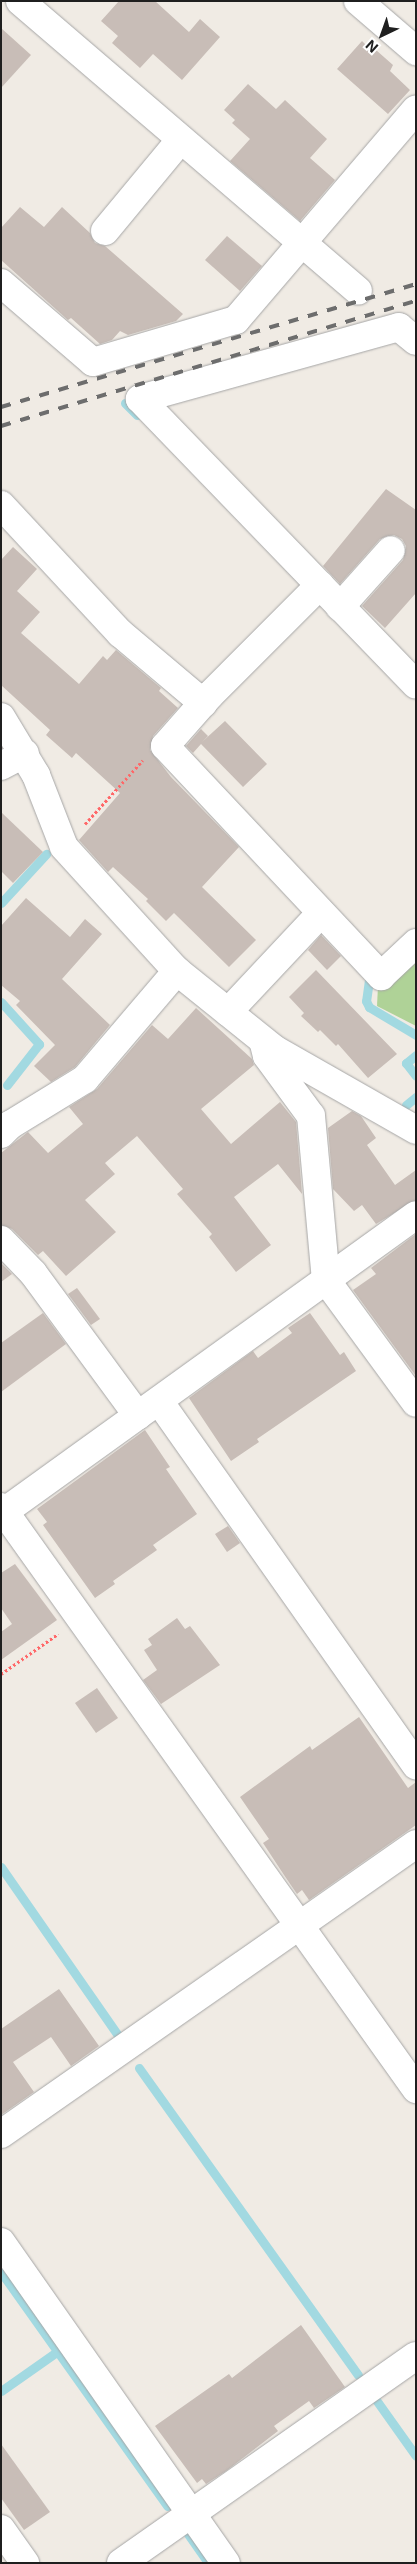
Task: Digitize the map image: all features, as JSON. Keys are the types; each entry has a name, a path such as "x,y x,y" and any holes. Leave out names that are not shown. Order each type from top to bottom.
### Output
{"street":[{"path":"20,1 358,291"},
{"path":"358,1 416,51"},
{"path":"1,283 93,362 236,320 416,109"},
{"path":"106,231 181,139"},
{"path":"416,341 399,327 140,399 416,684"},
{"path":"1,505 120,633 202,703"},
{"path":"340,607 391,550"},
{"path":"320,585 202,703 164,746 381,976 416,944"},
{"path":"1,717 25,753 64,847 177,971 264,1041 416,1130"},
{"path":"1,766 25,753"},
{"path":"228,1012 321,913"},
{"path":"1,1134 10,1124 85,1078 177,971"},
{"path":"264,1041 267,1056 311,1116 326,1280 416,1403"},
{"path":"416,1215 3,1511 416,2089"},
{"path":"1,1240 33,1272 148,1408 416,1764"},
{"path":"1,2134 416,1844"},
{"path":"1,2242 226,2563"},
{"path":"121,2563 416,2356"},
{"path":"1,2529 25,2563"}],"path":[{"path":"64,847 155,748 164,746"},
{"path":"1,1674 81,1618"}],"green space":[{"path":"416,950 416,1026 377,1006 378,986"}],"building":[{"path":"119,1 155,1 189,32 200,19 220,37 182,80 153,54 140,68 112,43 118,36 101,21"},
{"path":"1,28 31,55 1,88"},
{"path":"362,41 366,45 368,43 393,65 390,71 410,90 388,114 337,69"},
{"path":"248,84 276,109 285,100 327,139 310,158 335,180 300,221 230,161 250,139 232,123 235,120 224,110"},
{"path":"20,207 44,227 62,207 90,233 95,243 105,246 183,314 176,321 128,335 120,331 112,340 100,344 71,318 68,320 1,260 1,228"},
{"path":"227,236 262,266 240,291 205,260"},
{"path":"386,489 416,510 416,593 385,628 362,606 403,560 406,546 402,539 394,535 380,539 340,584 323,566"},
{"path":"13,547 37,569 17,591 40,612 21,633 79,684 103,656 107,660 116,650 161,688 159,691 178,708 153,736 150,750 171,777 239,847 202,887 256,940 229,967 174,913 166,921 146,901 148,899 113,867 108,872 79,840 120,793 76,753 72,758 46,735 50,730 1,685 1,560"},
{"path":"225,721 267,764 243,787 201,744 193,753 186,746 201,729 208,736 202,742"},
{"path":"1,812 43,852 13,883 1,871"},
{"path":"26,898 70,937 85,919 102,934 62,979 110,1025 75,1067 51,1082 34,1066 55,1045 16,1005 20,1001 1,985 1,926"},
{"path":"321,935 341,956 327,970 308,950"},
{"path":"316,970 397,1054 368,1078 338,1044 336,1046 320,1030 318,1032 301,1016 304,1013 289,997"},
{"path":"196,1008 252,1059 254,1065 201,1109 231,1144 280,1102 296,1122 302,1194 278,1164 234,1197 271,1245 236,1272 209,1237 212,1234 177,1194 183,1189 137,1136 105,1163 115,1174 85,1200 116,1232 66,1276 43,1251 38,1255 12,1229 1,1225 1,1153 28,1132 48,1153 83,1124 69,1107 97,1089 152,1025 168,1039"},
{"path":"352,1111 361,1116 376,1138 367,1145 395,1185 416,1170 416,1200 376,1224 362,1205 354,1211 333,1189 328,1128"},
{"path":"416,1234 416,1376 353,1290 376,1274 371,1268"},
{"path":"1,1263 12,1274 1,1282"},
{"path":"77,1288 100,1319 91,1325 68,1294"},
{"path":"43,1313 66,1344 1,1392 1,1343"},
{"path":"310,1313 340,1355 344,1352 356,1371 257,1439 259,1442 231,1461 189,1398 253,1351 258,1358 292,1333 288,1328"},
{"path":"145,1430 170,1467 166,1469 197,1514 153,1545 157,1550 113,1581 115,1584 95,1598 43,1525 47,1522 37,1509"},
{"path":"228,1526 240,1543 227,1552 215,1534"},
{"path":"15,1564 57,1620 1,1660 1,1632 12,1624 1,1608 1,1573"},
{"path":"177,1618 185,1629 190,1626 220,1665 161,1704 143,1680 157,1670 144,1650 152,1645 148,1639"},
{"path":"97,1688 118,1718 96,1733 75,1703"},
{"path":"359,1717 408,1788 416,1782 416,1825 309,1900 302,1890 297,1894 284,1875 263,1843 269,1839 240,1797 310,1746 312,1750"},
{"path":"59,1989 99,2046 71,2066 51,2037 13,2062 34,2092 1,2115 1,2029"},
{"path":"301,2325 345,2387 314,2408 309,2401 274,2426 278,2431 226,2471 206,2484 202,2479 197,2483 155,2426 229,2374 232,2378"},
{"path":"1,2444 50,2512 24,2530 1,2498"}],"waterway":[{"path":"125,403 137,415"},
{"path":"1,903 46,854"},
{"path":"369,980 366,1001 369,1007 416,1035"},
{"path":"1,1002 39,1044 7,1085"},
{"path":"416,1055 406,1063 416,1076"},
{"path":"406,1105 416,1097"},
{"path":"1,1867 120,2038"},
{"path":"139,2068 358,2375"},
{"path":"1,2272 167,2506"},
{"path":"1,2391 58,2351"},
{"path":"374,2397 416,2456"},
{"path":"188,2534 208,2563"}],"railway":[{"path":"1,407 416,284"},
{"path":"1,426 416,301"}]}
